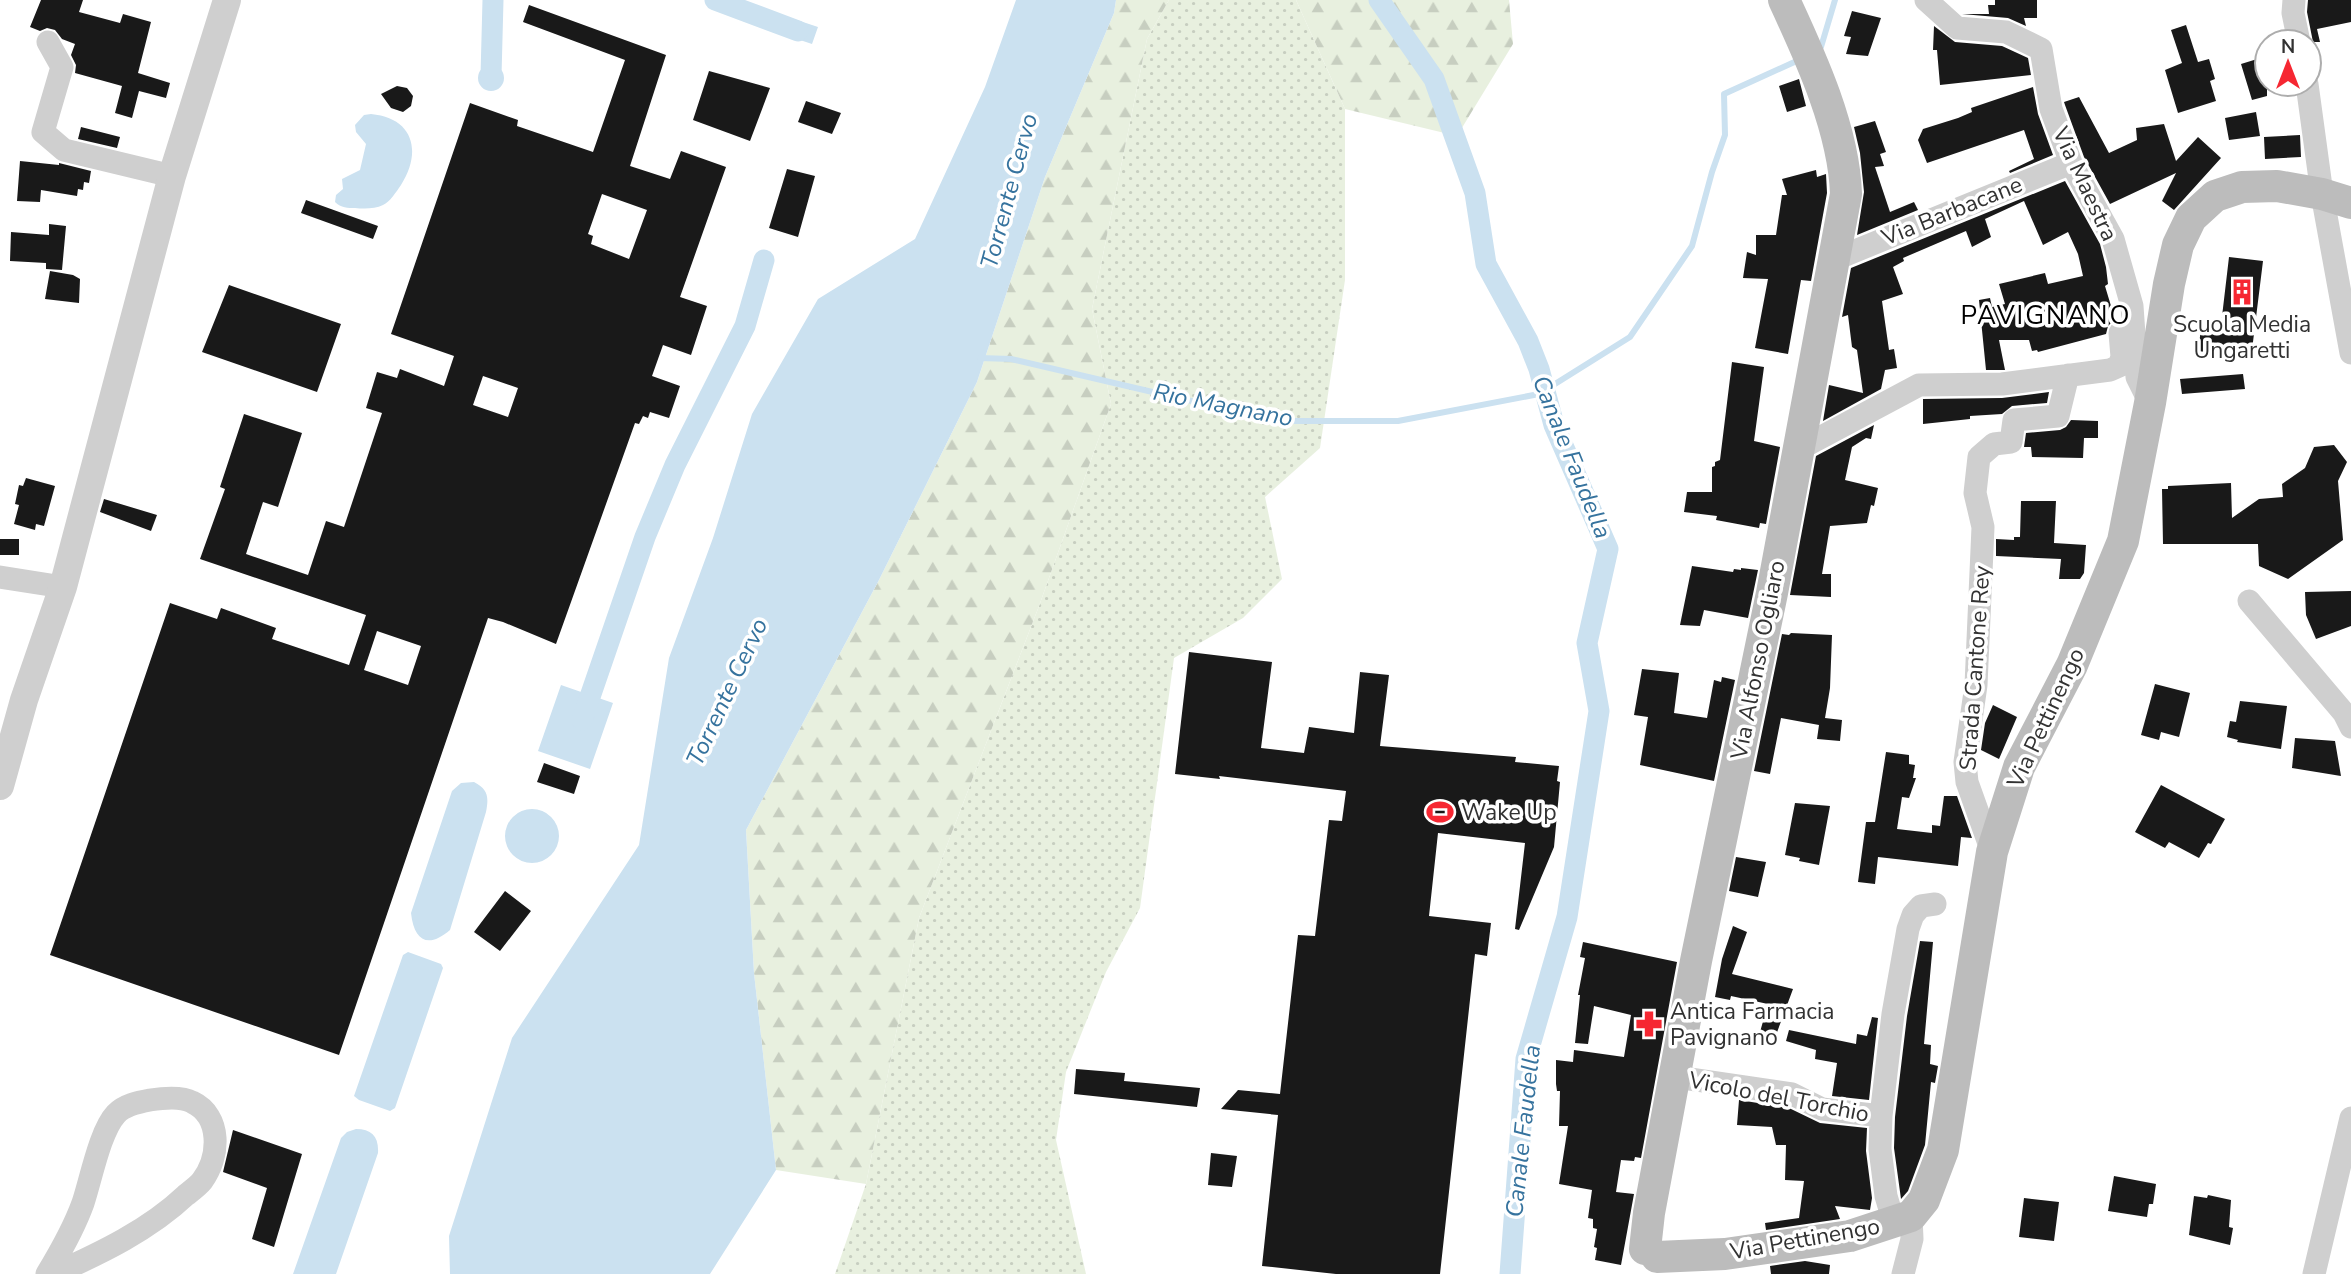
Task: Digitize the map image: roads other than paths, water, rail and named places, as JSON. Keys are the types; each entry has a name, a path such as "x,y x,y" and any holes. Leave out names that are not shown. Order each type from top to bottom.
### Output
{"main road":[{"name":"Via Alfonso Ogliaro","path":"1645,1263 1649,1213 1696,961 1772,593 1846,194 1845,166 1833,117 1784,0"},
{"name":"Via Pettinengo","path":"1645,1263 1850,1236 1902,1220 1924,1200 1943,1150 1992,852 2019,768 2072,664 2123,541 2178,245 2191,218 2215,195 2242,187 2277,186 2343,199"}],"street":[{"path":"0,786 24,700 63,587 172,176 227,0"},
{"name":"Via Maestra","path":"1926,0 1957,28 2006,32 2041,49 2051,109 2071,163 2113,239 2132,306 2137,377 2150,403"},
{"path":"2294,0 2296,28"},
{"path":"48,42 62,67 43,132 64,150 172,176"},
{"path":"2311,98 2343,199 2351,352"},
{"name":"Via Barbacane","path":"1833,260 2071,163"},
{"path":"1799,449 1919,385 2003,384 2110,370 2119,366 2122,357 2113,239"},
{"name":"Strada Cantone Rey","path":"1992,852 1967,782 1965,762 1976,685 1983,527 1975,493 1976,474 1979,457 1994,444 2011,442 2014,420 2058,416 2068,375"},
{"path":"0,577 63,587"},
{"path":"2249,601 2344,713 2351,727"},
{"path":"1903,1274 1912,1239 1886,1196 1880,1149 1881,1116 1893,1014 1908,929 1913,915 1921,906 1935,904"},
{"name":"Vicolo del Torchio","path":"1676,1077 1792,1094 1822,1109 1881,1116"},
{"path":"47,1274 77,1217 107,1130 117,1113 136,1102 166,1098 192,1101 210,1116 216,1139 203,1180 174,1206 136,1232 89,1259 54,1274"},
{"path":"2314,1274 2351,1118"}],"water":[{"name":"Torrente Cervo","path":"1016,0 1116,0 1114,13 1045,177 977,382 879,580 746,830 754,973 776,1170 710,1274 450,1274 449,1236 512,1038 639,845 669,658 713,538 752,414 818,299 915,239 985,87"},
{"path":"776,13 818,27 812,44 770,30"},
{"path":"491,65 500,69 504,78 500,87 491,91 482,87 478,78 482,69"},
{"path":"371,114 397,122 405,130 412,149 408,173 395,194 383,205 366,209 342,207 335,202 336,195 343,189 342,179 360,170 366,144 356,132 355,125 364,115"},
{"path":"561,685 613,703 590,769 538,751"},
{"path":"474,782 485,791 487,807 450,930 435,939 423,939 415,930 411,913 452,791 461,783"},
{"path":"532,809 551,817 559,836 551,855 532,863 513,855 505,836 513,817"},
{"path":"408,952 441,964 443,968 395,1108 390,1111 354,1096 403,955"},
{"path":"356,1129 366,1130 373,1135 378,1153 336,1274 293,1274 341,1138"}],"waterway":[{"path":"491,76 493,0"},
{"path":"715,0 798,31"},
{"name":"Canale Faudella","path":"1379,0 1434,79 1475,193 1486,264 1528,341 1539,369 1554,425 1608,549 1587,643 1599,711 1567,917 1526,1059 1510,1274"},
{"name":"Rio Magnano","path":"1817,49 1821,47 1835,0"},
{"name":"Rio Magnano","path":"980,358 1011,359 1277,421 1398,421 1539,394 1630,337 1692,246 1725,135 1724,94 1801,59"},
{"path":"582,720 645,537 675,465 745,326 764,260"}],"place":[{"name":"Scuola Media Ungaretti","path":"2242,292"},
{"name":"Wake Up","path":"1440,812"},
{"name":"Antica Farmacia Pavignano","path":"1649,1024"}],"district":[{"name":"PAVIGNANO","path":"2046,315"}]}
